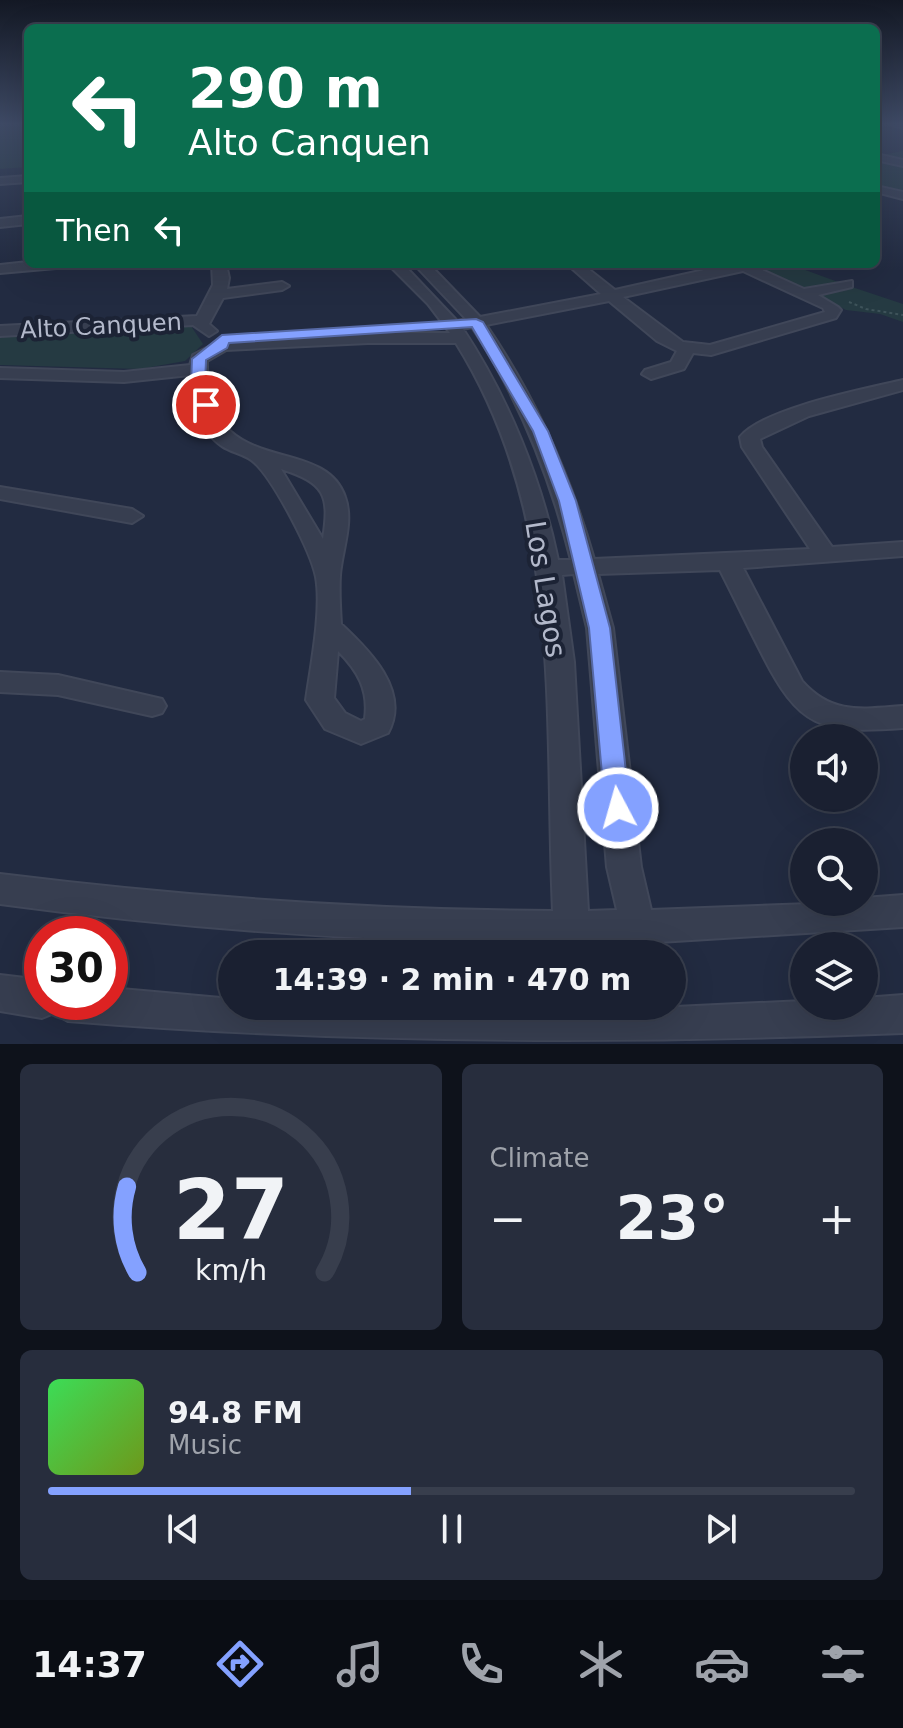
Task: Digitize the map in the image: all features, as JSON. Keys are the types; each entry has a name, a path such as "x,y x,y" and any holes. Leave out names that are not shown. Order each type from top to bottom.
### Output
{"street":[{"path":"0,181 24,179"},
{"path":"880,190 903,196"},
{"path":"0,223 24,220"},
{"path":"0,269 24,267"},
{"path":"222,268 224,272 201,325 222,342 199,359 198,384 213,425 227,441 260,456 307,471 325,481 334,494 338,512 328,576 328,627"},
{"name":"Los Lagos","path":"399,268 464,329 509,431 535,511 557,620 573,940"},
{"name":"Los Lagos","path":"424,268 464,329 540,431 567,501 600,628 624,867 641,940"},
{"path":"578,268 663,338 687,348 711,350 831,315 833,310 828,305 748,268"},
{"name":"Alto Canquen","path":"222,342 464,329 728,268"},
{"path":"805,293 847,284"},
{"path":"215,295 282,286"},
{"name":"Alto Canquen","path":"0,331 202,320"},
{"path":"651,374 678,365 687,348"},
{"name":"Alto Canquen","path":"0,373 124,377 197,369"},
{"path":"824,552 752,447 750,437 762,428 785,419 878,392 903,388"},
{"path":"260,456 298,506 328,576"},
{"path":"0,493 132,516"},
{"path":"546,568 728,562 824,552 903,549"},
{"path":"728,562 792,687 807,704 844,720 903,717"},
{"path":"0,682 35,680 68,685 152,706"},
{"path":"0,889 150,909 434,926 564,940"},
{"path":"641,940 771,922 903,911"},
{"path":"0,993 24,996"},
{"path":"128,1008 218,1018"},
{"path":"686,1017 903,1014"},
{"path":"242,1020 335,1026 520,1020"}],"shaded area":[{"path":"880,172 903,172 903,190 880,187"},
{"path":"756,268 800,268 838,282 806,290"},
{"path":"852,287 903,304 903,322 880,314 846,310 817,295"},
{"path":"191,326 203,344 185,361 140,369 0,365 0,336 95,328"}],"route":[{"path":"206,405 198,384 199,359 222,345 222,339 476,322 540,431 567,501 600,628 618,808"}]}
